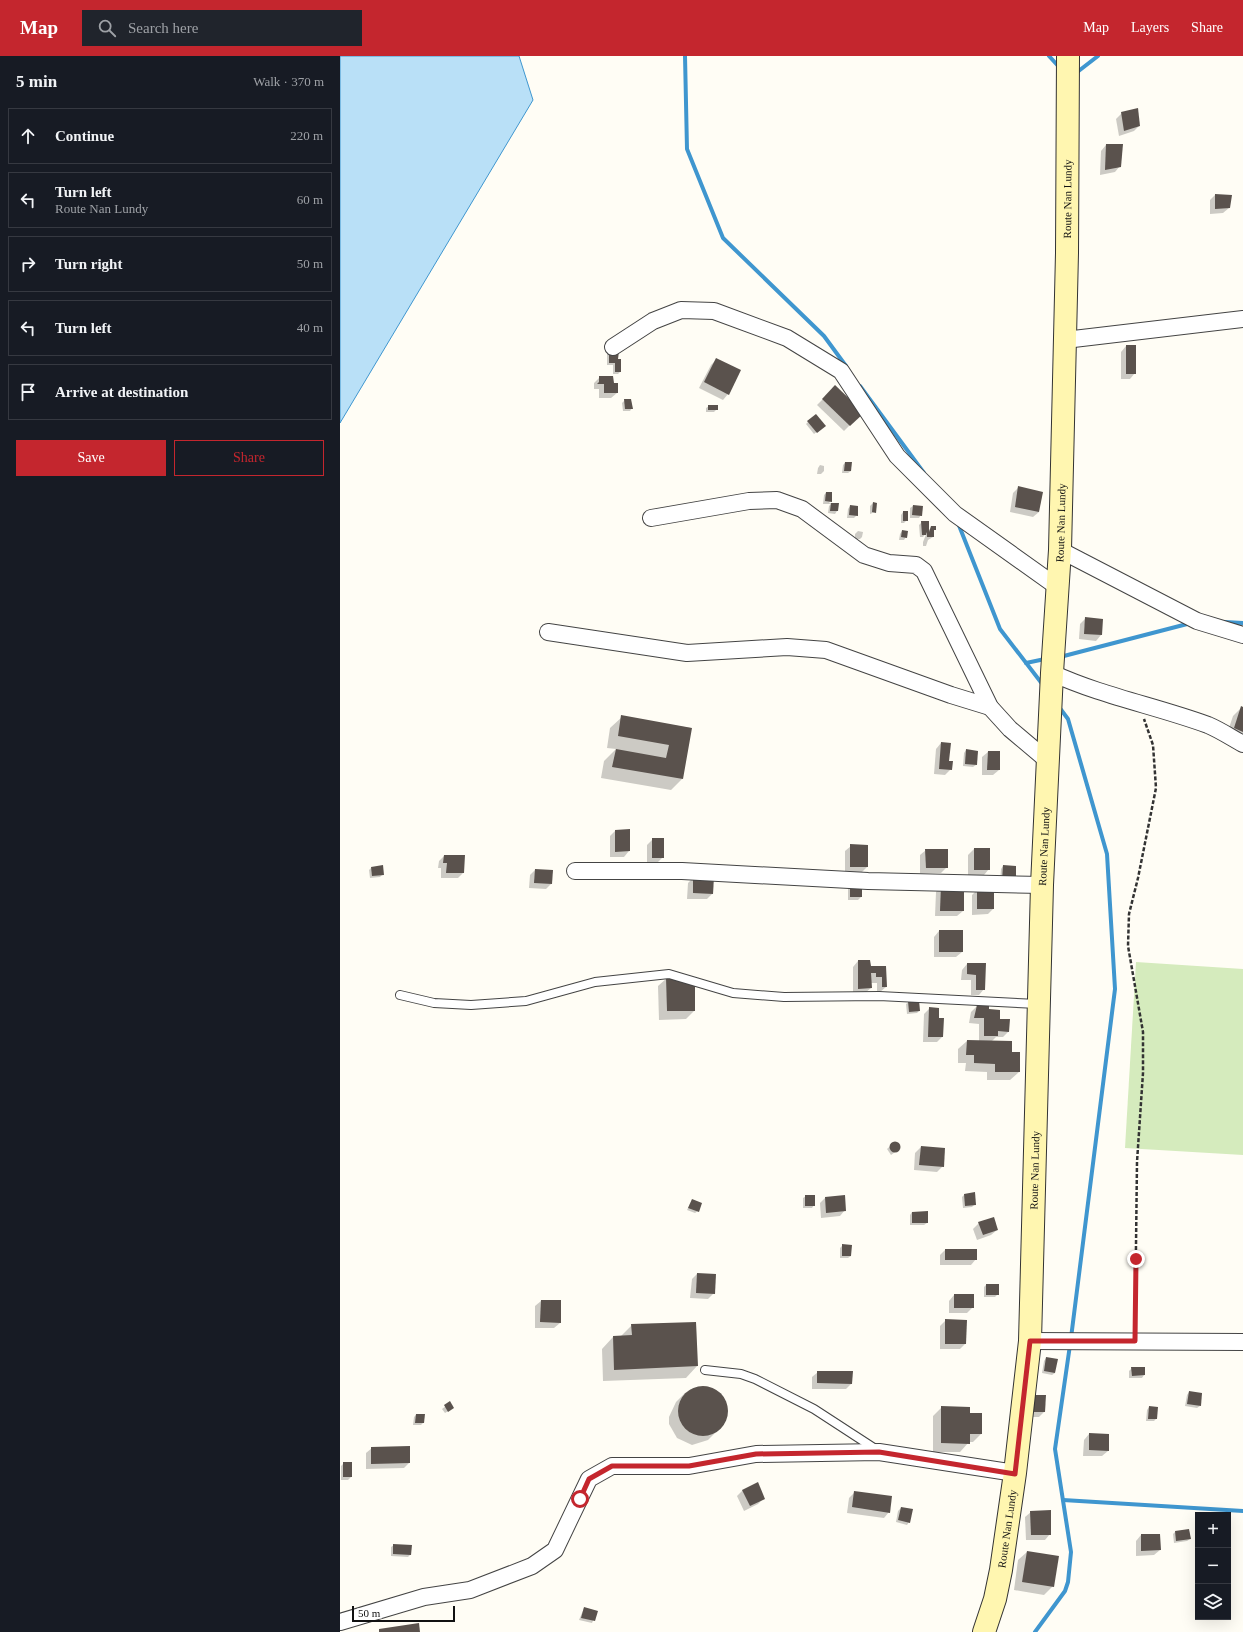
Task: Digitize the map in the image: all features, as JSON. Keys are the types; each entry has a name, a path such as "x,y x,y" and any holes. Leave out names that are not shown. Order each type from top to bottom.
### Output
{"main road":[{"name":"Route Nan Lundy","path":"984,1632 995,1599 1002,1570 1015,1474 1030,1341 1042,885 1056,586 1060,550 1065,340 1068,56"}],"street":[{"path":"612,347 653,321 681,310 714,311 788,338 841,371 898,456 955,514 1056,586"},
{"path":"1065,340 1243,319"},
{"path":"650,518 749,501 777,500 802,509 864,556 889,563 916,565 924,571 990,707 1010,729 1048,761"},
{"path":"1060,550 1196,621 1243,635"},
{"path":"548,632 687,653 787,647 826,650 951,695 990,707"},
{"path":"1052,672 1073,682 1209,726 1243,744"},
{"path":"575,871 682,871 868,881 1042,885"},
{"path":"1030,1341 1243,1342"},
{"path":"340,1622 424,1597 470,1590 532,1566 555,1550 589,1479 612,1466 689,1466 756,1454 879,1452 1015,1474"}],"lane":[{"path":"400,995 434,1003 471,1005 526,1001 595,982 669,974 733,993 777,997 879,996 1039,1004"},
{"path":"705,1370 741,1374 755,1379 814,1409 879,1452"}],"path":[{"path":"1135,1341 1137,1162 1143,1073 1143,1032 1128,946 1129,914 1138,878 1156,788 1153,745 1139,704"}],"green space":[{"path":"1136,962 1243,969 1243,1155 1125,1148"}],"water":[{"path":"340,56 519,56 533,100 340,423"}],"building":[{"path":"1138,108 1140,126 1124,131 1121,112"},
{"path":"1106,144 1123,144 1121,167 1105,170"},
{"path":"1215,194 1232,195 1230,208 1215,209"},
{"path":"1126,345 1136,345 1136,374 1126,374"},
{"path":"609,350 619,351 618,359 621,359 621,372 615,372 615,363 609,363"},
{"path":"716,358 741,370 729,395 704,382"},
{"path":"599,376 613,376 614,383 618,383 618,393 604,393 604,384 597,384 599,382"},
{"path":"835,385 864,413 850,426 822,399"},
{"path":"624,399 631,399 633,409 625,409"},
{"path":"708,405 718,405 718,410 708,410"},
{"path":"816,414 826,426 817,433 807,421"},
{"path":"845,462 852,462 851,471 844,471"},
{"path":"1018,486 1043,492 1039,512 1015,507"},
{"path":"826,492 832,492 832,502 825,501"},
{"path":"873,502 877,503 876,513 872,512"},
{"path":"831,503 839,503 838,511 830,511"},
{"path":"850,505 858,506 858,516 849,515"},
{"path":"913,505 923,506 922,516 912,515"},
{"path":"903,511 908,511 908,521 903,521"},
{"path":"921,521 929,521 929,532 931,526 936,526 936,530 934,530 934,537 927,537 927,532 926,535 922,535"},
{"path":"902,530 908,531 907,538 901,537"},
{"path":"1085,617 1103,619 1102,635 1084,634"},
{"path":"1241,706 1243,707 1243,732 1234,728"},
{"path":"621,715 692,728 683,779 612,767 616,749 666,758 669,745 618,736"},
{"path":"941,742 951,743 949,761 953,761 952,770 939,769"},
{"path":"966,749 978,751 977,765 965,764"},
{"path":"988,751 1000,751 1000,770 987,770"},
{"path":"630,829 630,851 615,852 615,830"},
{"path":"652,838 664,838 664,858 652,858"},
{"path":"850,844 868,845 868,867 850,867"},
{"path":"974,848 990,848 990,870 974,870"},
{"path":"925,849 948,849 948,868 926,868"},
{"path":"444,855 465,855 464,873 446,873 447,863 443,863"},
{"path":"383,865 384,875 372,876 371,867"},
{"path":"1003,865 1016,866 1016,881 1002,881"},
{"path":"535,869 553,870 552,884 534,883"},
{"path":"693,876 714,877 713,894 693,893"},
{"path":"850,883 862,883 862,897 850,897"},
{"path":"941,885 964,885 964,911 940,911"},
{"path":"994,888 994,909 977,909 977,889"},
{"path":"939,930 963,930 963,952 939,952"},
{"path":"858,960 870,960 871,966 886,966 887,987 882,987 882,977 876,977 876,973 871,973 872,988 858,989"},
{"path":"967,963 986,963 985,990 976,990 976,975 967,974"},
{"path":"666,977 695,984 695,1011 667,1011"},
{"path":"919,1000 920,1011 909,1012 908,1001"},
{"path":"977,1005 989,1006 989,1009 1000,1010 1000,1019 1010,1019 1009,1032 998,1031 998,1036 984,1036 984,1018 974,1018"},
{"path":"929,1007 939,1008 939,1018 944,1018 943,1037 928,1037"},
{"path":"967,1040 1012,1041 1012,1052 1020,1052 1020,1072 995,1072 995,1064 974,1063 974,1055 966,1055"},
{"path":"895,1141 899,1143 901,1147 899,1151 895,1153 891,1151 889,1147 891,1143"},
{"path":"921,1146 945,1148 944,1167 919,1165"},
{"path":"975,1192 976,1205 965,1206 964,1194"},
{"path":"805,1195 815,1195 815,1206 805,1206"},
{"path":"845,1195 846,1211 826,1213 825,1197"},
{"path":"692,1199 702,1203 699,1212 688,1208"},
{"path":"928,1211 928,1223 912,1223 912,1212"},
{"path":"994,1217 998,1230 983,1235 978,1222"},
{"path":"842,1244 852,1245 851,1256 842,1256"},
{"path":"945,1249 977,1249 977,1260 945,1260"},
{"path":"697,1273 716,1274 715,1294 696,1293"},
{"path":"986,1284 999,1284 999,1295 986,1295"},
{"path":"954,1294 974,1294 974,1308 954,1308"},
{"path":"541,1300 561,1300 561,1323 540,1322"},
{"path":"945,1319 967,1320 966,1344 945,1344"},
{"path":"696,1322 698,1366 614,1370 613,1336 632,1335 631,1324"},
{"path":"1046,1357 1058,1359 1055,1373 1044,1371"},
{"path":"1131,1367 1145,1367 1145,1375 1132,1376"},
{"path":"817,1371 853,1371 852,1384 817,1383"},
{"path":"708,1386 713,1387 721,1393 727,1401 727,1421 721,1429 713,1435 698,1436 693,1435 685,1429 679,1421 678,1406 679,1401 685,1393 693,1387"},
{"path":"1189,1391 1202,1393 1201,1406 1187,1404"},
{"path":"1033,1395 1046,1395 1045,1412 1032,1412"},
{"path":"450,1401 454,1408 448,1412 444,1405"},
{"path":"941,1406 970,1407 970,1413 982,1413 982,1434 970,1434 970,1444 941,1443"},
{"path":"1149,1406 1158,1407 1157,1419 1148,1419"},
{"path":"416,1414 425,1414 424,1423 415,1423"},
{"path":"1089,1433 1109,1434 1109,1451 1089,1450"},
{"path":"410,1446 410,1463 371,1464 371,1447"},
{"path":"343,1462 352,1462 352,1477 343,1477"},
{"path":"758,1482 765,1499 750,1506 742,1490"},
{"path":"854,1491 892,1496 890,1513 852,1507"},
{"path":"901,1507 913,1509 910,1523 898,1520"},
{"path":"1051,1510 1051,1535 1031,1535 1030,1511"},
{"path":"1189,1529 1191,1539 1176,1541 1175,1531"},
{"path":"1141,1534 1160,1534 1161,1550 1141,1551"},
{"path":"393,1544 412,1545 411,1555 393,1554"},
{"path":"1027,1551 1059,1556 1054,1587 1022,1582"},
{"path":"584,1607 598,1611 595,1621 581,1618"},
{"path":"419,1623 420,1632 379,1632 379,1629"}],"waterway":[{"path":"685,56 687,149 723,238 824,336 846,366"},
{"path":"1049,56 1060,68"},
{"path":"1076,73 1098,56"},
{"path":"860,386 924,473"},
{"path":"958,523 1000,629 1043,685"},
{"path":"1225,622 1243,623"},
{"path":"1060,657 1191,623"},
{"path":"1026,663 1045,659"},
{"path":"1059,707 1068,719 1107,854 1115,989 1071,1338"},
{"path":"1035,1632 1065,1591 1068,1582 1071,1552 1055,1449 1070,1345"},
{"path":"1063,1500 1243,1511"}],"route":[{"path":"580,1499 589,1479 612,1466 689,1466 756,1454 879,1452 1015,1474 1030,1341 1135,1341 1136,1259"}]}
